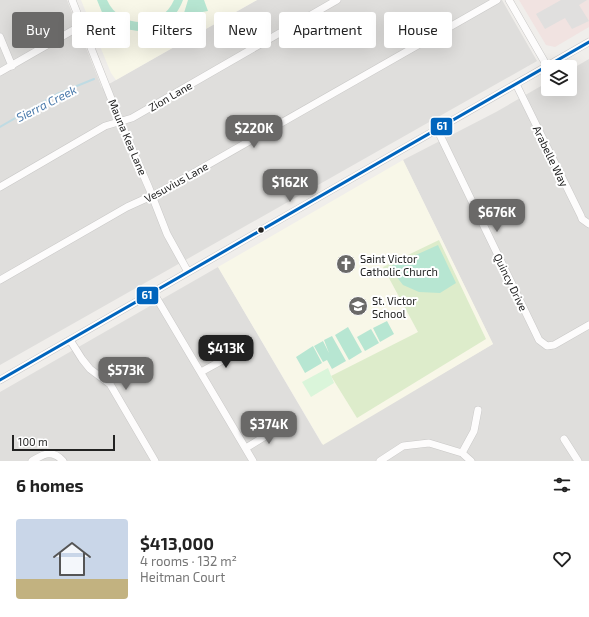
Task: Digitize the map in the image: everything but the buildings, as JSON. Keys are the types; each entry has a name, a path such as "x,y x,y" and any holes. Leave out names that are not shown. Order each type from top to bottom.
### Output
{"street":[{"name":"Mauna Kea Lane","path":"72,0 77,12"},
{"name":"Zion Lane","path":"0,186 105,126 132,118 337,0"},
{"name":"Vesuvius Lane","path":"0,280 127,207 152,196 497,0"},
{"path":"509,0 544,60"},
{"path":"0,72 72,32"},
{"path":"0,37 12,66"},
{"path":"558,60 589,42"},
{"name":"Mauna Kea Lane","path":"91,48 167,234 188,272"},
{"path":"0,380 541,69"},
{"name":"Arabelle Way","path":"516,84 582,220 589,224"},
{"name":"Quincy Drive","path":"437,129 539,340 547,346 554,345 589,325"},
{"path":"153,292 253,461"},
{"path":"70,340 90,369 110,384 155,461"},
{"path":"201,372 241,350"},
{"path":"462,453 474,431 478,410"},
{"path":"246,448 283,425"},
{"path":"564,439 578,461"},
{"path":"380,461 403,446 429,443 462,453 471,461"},
{"path":"32,461 47,453 59,456 63,461"}],"shaded area":[{"path":"0,0 67,0 72,13 72,48 86,48 102,88 172,48 206,48 206,29 214,24 214,48 271,48 271,12 236,12 257,0 502,0 537,61 0,365"},
{"path":"81,0 257,0 236,12 214,12 214,24 206,29 206,12 138,12 138,48 172,48 116,80 111,73 101,48 130,48 130,12 86,12"},
{"path":"519,0 589,0 589,27 555,47 546,45"},
{"path":"561,0 587,0 579,5 589,21 572,29 565,18 545,29 536,14"},
{"path":"589,59 589,461 0,461 0,392 218,267 322,444 493,344 403,160 496,112 541,86 541,96 577,96 577,66"},
{"name":"St. Victor School","path":"403,160 493,344 323,445 218,267"}],"green space":[{"path":"97,0 107,0 116,12 102,12"},
{"path":"174,0 183,0 176,12 166,12"},
{"path":"188,0 204,0 208,11 202,12 184,12"},
{"path":"130,21 138,22 138,31 130,29"},
{"path":"439,240 486,339 357,418 331,376 418,332 383,267"},
{"path":"438,245 456,283 440,293 419,292 403,285 389,267"},
{"path":"387,321 394,334 380,342 373,328"},
{"path":"348,327 362,352 349,360 335,335"},
{"path":"371,329 379,343 365,351 357,337"},
{"path":"332,336 346,361 332,369 327,360 323,362 314,346 323,341 329,353 324,340"},
{"path":"313,346 322,363 305,373 296,357"},
{"path":"328,368 334,383 311,397 302,382"}],"waterway":[{"name":"Sierra Creek","path":"0,127 57,94 94,79"}],"transit line":[{"name":"61","path":"0,380 589,42"}],"place":[{"name":"Saint Victor Catholic Church","path":"346,264"},
{"name":"St. Victor School","path":"358,306"}]}
